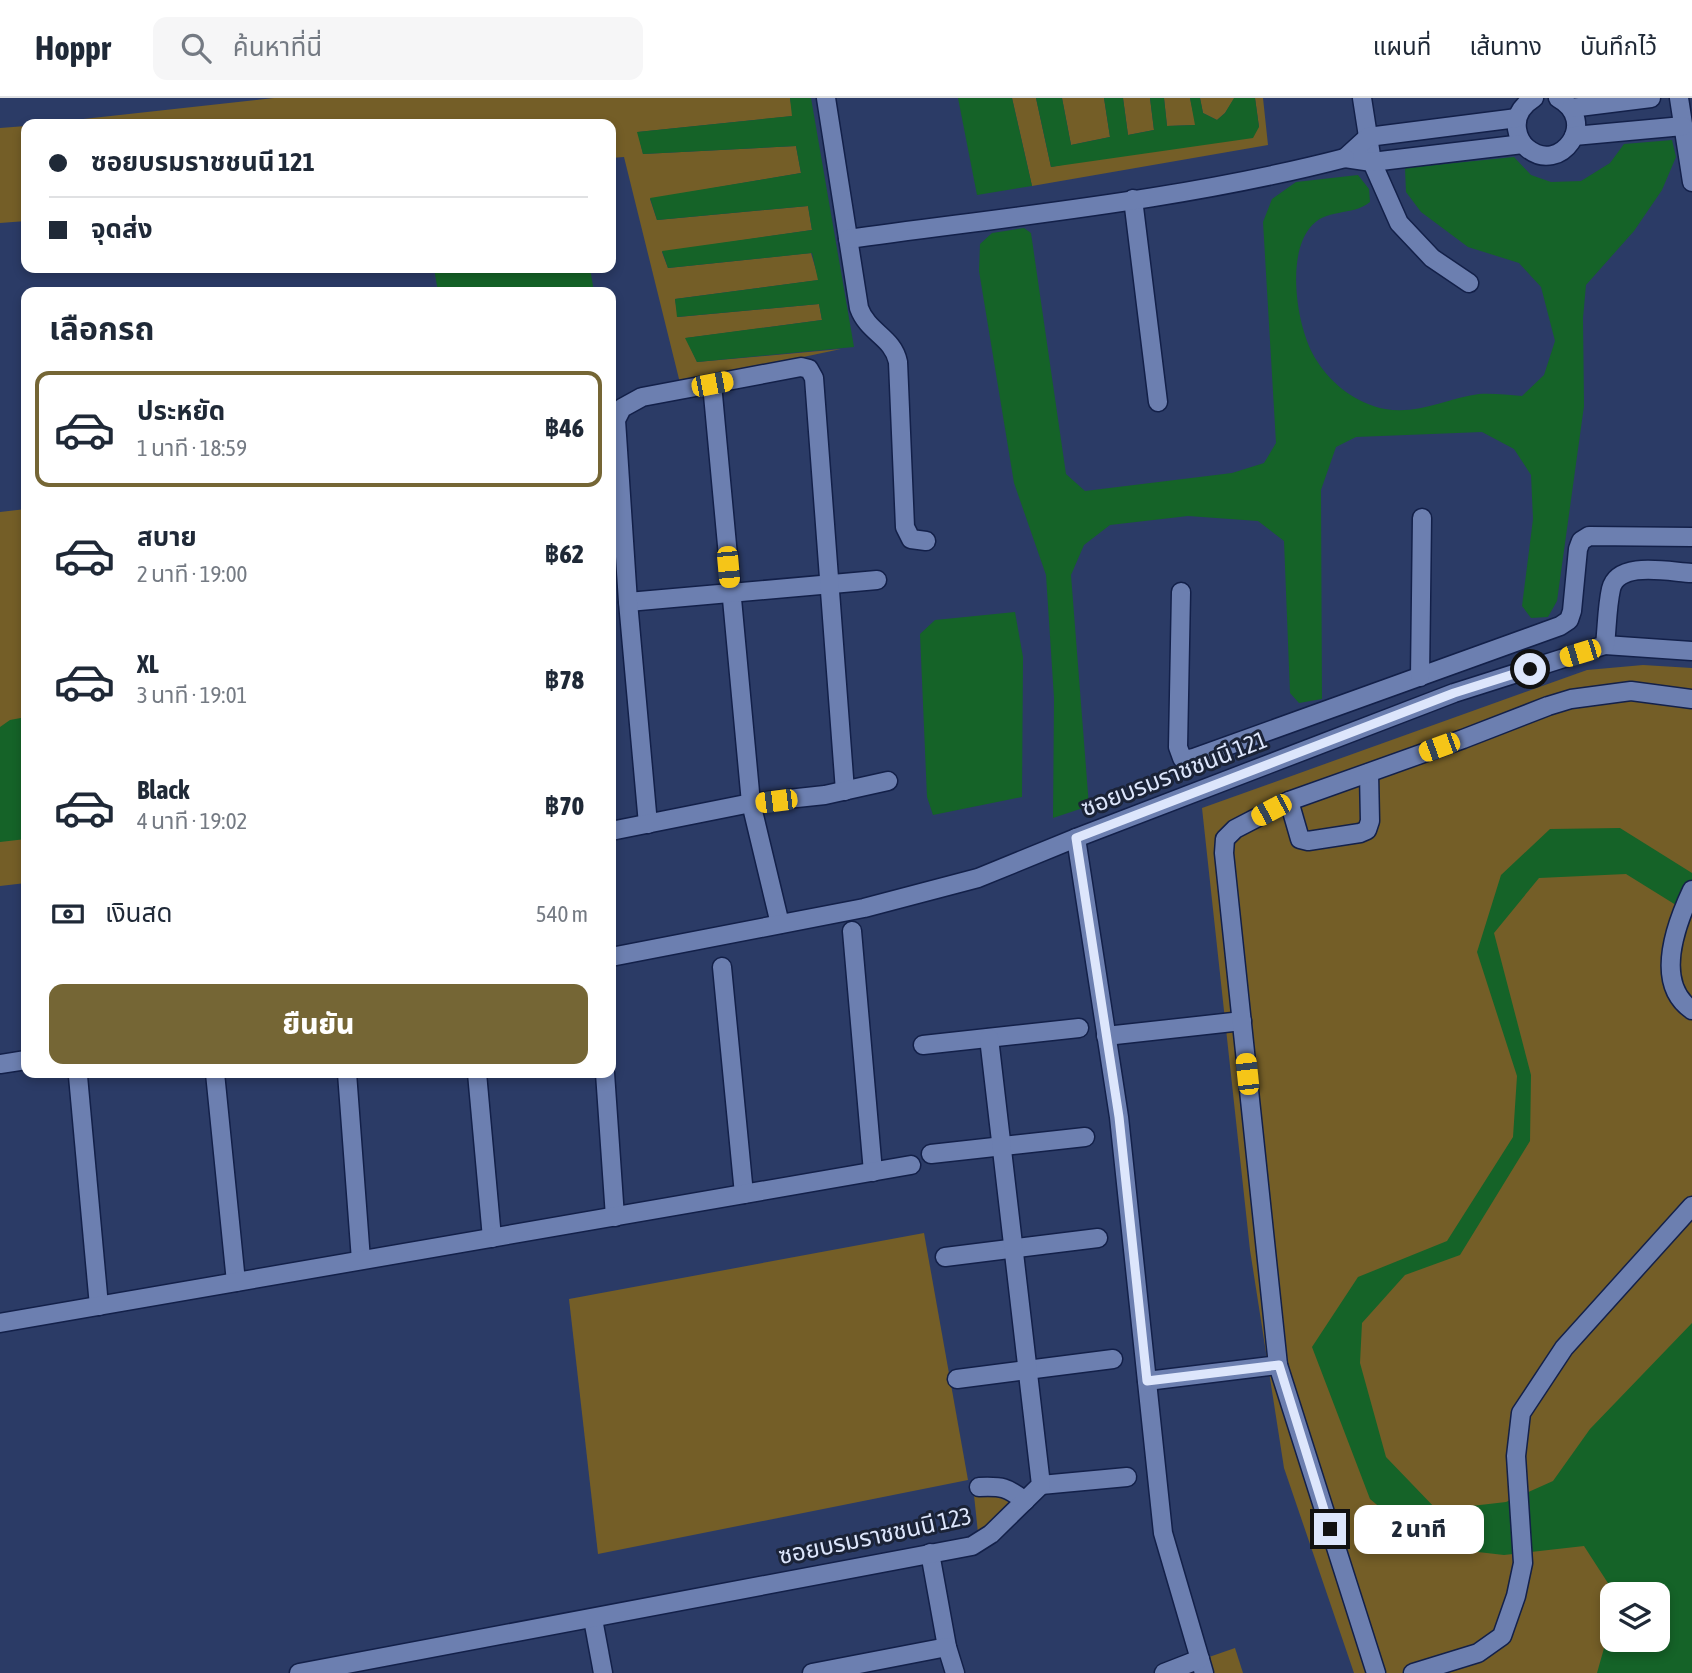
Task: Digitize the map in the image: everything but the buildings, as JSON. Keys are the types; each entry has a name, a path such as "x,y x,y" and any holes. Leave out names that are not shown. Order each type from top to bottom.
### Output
{"street":[{"path":"826,98 863,319 895,350 905,527 911,539 926,541"},
{"path":"1362,98 1372,162 1399,223 1432,258 1469,282"},
{"path":"1535,98 1526,104 1517,118 1518,136 1523,144 1537,154 1555,155 1563,150 1574,136 1576,122 1564,103 1651,98"},
{"path":"1679,98 1692,182"},
{"path":"1345,158 1368,137 1517,118"},
{"path":"1574,136 1683,126"},
{"path":"848,239 1133,199 1291,172 1345,158 1372,162 1523,144"},
{"path":"1133,199 1158,402"},
{"path":"648,824 628,602 616,420 622,408 642,397 801,366 809,369 814,378 845,790"},
{"path":"712,384 751,803 780,924"},
{"path":"1420,677 1422,518"},
{"path":"1181,592 1178,747 1182,758 1191,759 1560,626 1569,620 1572,611 1578,549 1581,541 1589,536 1692,537"},
{"path":"1692,573 1637,569 1622,573 1611,586 1605,645 1692,651"},
{"path":"628,602 877,580"},
{"name":"ซอยบรมราชชนนี 121","path":"616,956 864,908 978,878 1454,693 1605,645"},
{"path":"1376,1673 1279,1365 1224,853 1225,839 1235,829 1289,800 1571,699 1632,691 1656,693 1689,702"},
{"path":"1289,800 1300,839 1308,841 1360,833 1367,830 1370,821 1369,773"},
{"path":"616,830 751,803 825,795 888,781"},
{"path":"1076,838 1119,1117 1163,1533 1202,1666 1164,1673"},
{"path":"1692,890 1681,913 1670,952 1677,994 1684,1005 1692,1010"},
{"path":"852,931 873,1172"},
{"path":"722,967 744,1194"},
{"path":"1106,1036 1242,1021"},
{"path":"923,1045 1079,1028"},
{"path":"989,1038 1041,1485 1127,1476"},
{"path":"0,1064 21,1061"},
{"path":"78,1078 99,1306"},
{"path":"216,1078 236,1282"},
{"path":"347,1078 361,1261"},
{"path":"477,1078 492,1238"},
{"path":"605,1078 614,1217"},
{"path":"931,1154 1085,1137"},
{"path":"0,1323 911,1166"},
{"path":"1413,1673 1478,1653 1502,1636 1516,1596 1523,1563 1516,1456 1521,1413 1564,1348 1692,1206"},
{"path":"945,1257 1098,1238"},
{"path":"957,1379 1113,1359"},
{"path":"1147,1381 1279,1365"},
{"name":"ซอยบรมราชชนนี 123","path":"299,1673 593,1619 981,1542 1041,1485"},
{"path":"979,1488 1008,1488 1025,1501"},
{"path":"930,1553 947,1647 955,1673"},
{"path":"593,1619 603,1673"},
{"path":"812,1673 947,1647"}],"shaded area":[{"path":"274,98 790,98 793,116 638,132 643,154 796,146 801,173 650,199 657,220 808,206 812,230 662,252 668,268 811,253 819,280 675,299 678,317 819,304 822,320 686,338 697,362 841,349 680,383 624,157 616,158 616,119 83,119"},
{"path":"790,98 811,98 854,347 697,362 685,338 822,320 819,304 677,317 675,299 818,280 812,253 668,268 662,251 812,230 808,206 657,220 650,198 801,173 796,146 643,154 637,132 792,116"},
{"path":"958,98 1012,98 1032,186 977,195"},
{"path":"1012,98 1036,98 1051,167 1259,127 1255,98 1263,98 1268,145 1032,186"},
{"path":"1036,98 1062,98 1071,145 1110,137 1104,98 1123,98 1128,135 1154,130 1150,98 1164,98 1167,126 1195,125 1190,98 1200,98 1203,113 1217,120 1234,98 1255,98 1259,127 1253,138 1051,167"},
{"path":"1062,98 1104,98 1110,137 1071,145"},
{"path":"1123,98 1150,98 1154,130 1128,135"},
{"path":"1164,98 1190,98 1196,125 1167,126"},
{"path":"1200,98 1234,99 1217,120 1203,113"},
{"path":"21,126 21,221 0,223 0,128"},
{"path":"1672,140 1676,157 1662,190 1634,231 1586,285 1583,318 1584,406 1557,601 1548,617 1531,618 1522,606 1533,519 1531,475 1514,449 1482,432 1356,437 1336,447 1321,490 1322,699 1299,703 1290,693 1284,541 1258,521 1188,516 1110,525 1084,545 1071,575 1089,806 1053,818 1054,698 1046,575 1014,483 979,271 980,244 992,233 1024,228 1031,233 1066,474 1085,491 1232,473 1264,463 1276,443 1263,222 1272,199 1296,182 1358,175 1369,189 1370,202 1363,207 1315,222 1302,242 1298,258 1297,295 1304,332 1323,370 1346,392 1365,403 1397,410 1421,408 1479,394 1522,396 1544,375 1555,341 1541,287 1519,263 1468,247 1421,212 1406,192 1405,168 1514,157 1531,175 1551,182 1581,181 1610,163 1624,144"},
{"path":"435,273 591,273 593,287 437,287"},
{"path":"21,510 21,884 0,886 0,512"},
{"path":"1015,612 1023,657 1022,797 933,815 927,797 920,634 935,620"},
{"path":"1643,665 1692,668 1692,1673 1354,1673 1284,1468 1250,1250 1202,808 1587,670"},
{"path":"21,718 21,840 0,842 0,727 10,720"},
{"path":"1620,828 1692,873 1692,915 1626,874 1539,878 1494,933 1531,1075 1530,1141 1460,1255 1405,1275 1362,1323 1360,1363 1386,1457 1437,1510 1506,1502 1553,1481 1590,1429 1692,1323 1692,1673 1597,1673 1603,1652 1670,1652 1670,1582 1607,1582 1584,1546 1504,1555 1426,1546 1370,1499 1312,1347 1358,1277 1447,1241 1513,1137 1517,1076 1477,952 1501,875 1550,829"},
{"path":"924,1233 968,1480 598,1554 569,1299"},
{"path":"1003,1490 1016,1499 1007,1512 978,1533 974,1495"},
{"path":"1235,1648 1243,1673 1163,1673"}],"route":[{"path":"1330,1529 1279,1365 1147,1381 1119,1117 1076,838 1454,693 1530,669"}]}
